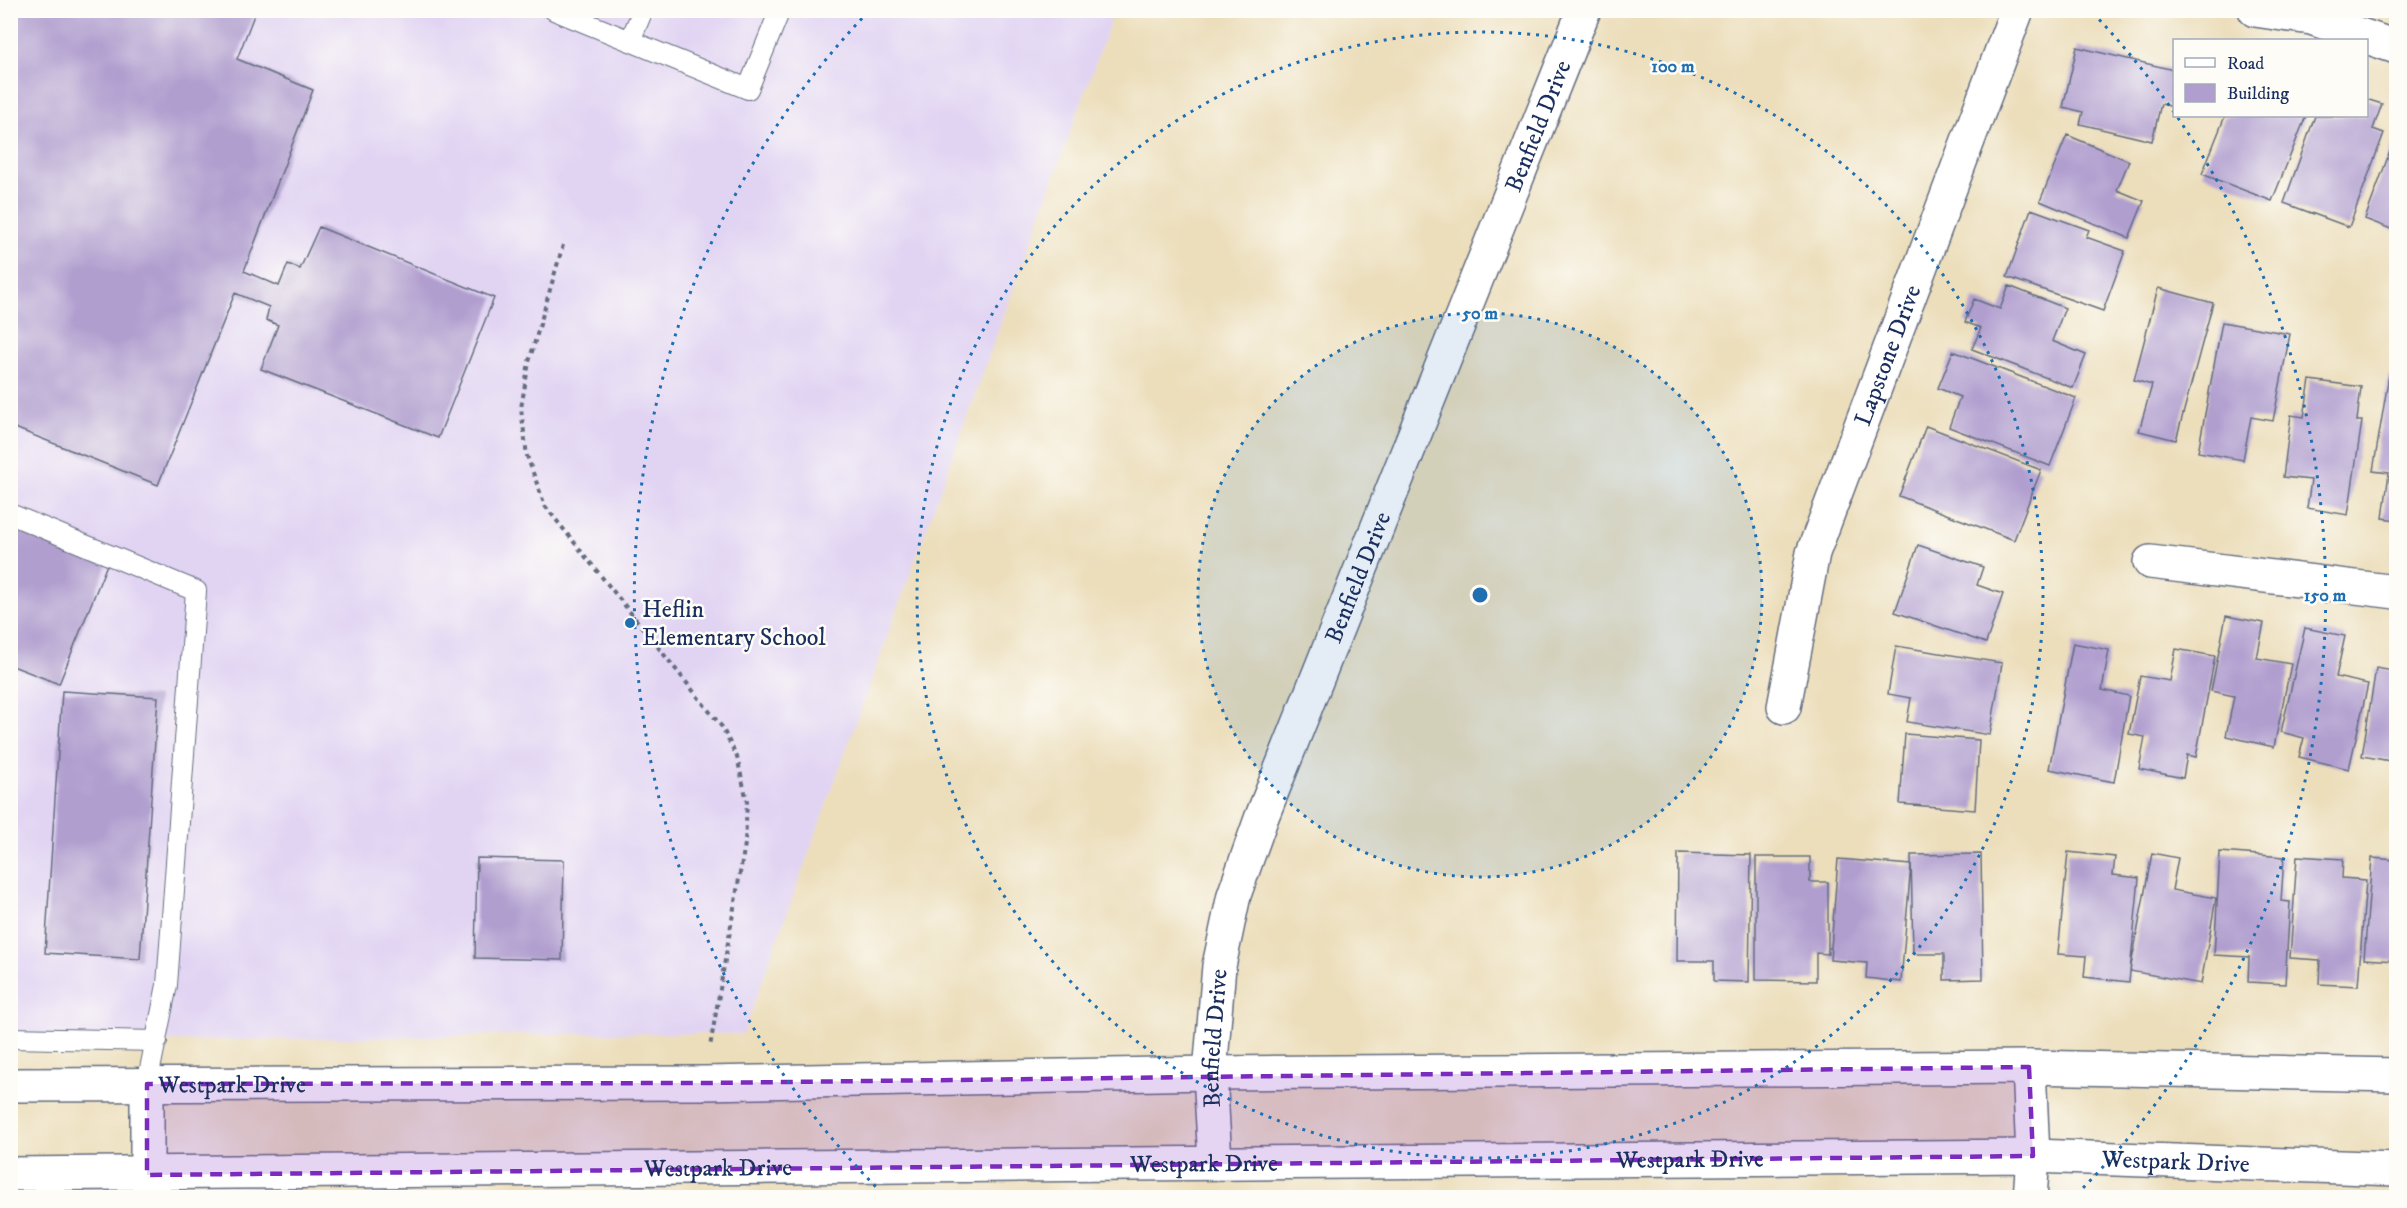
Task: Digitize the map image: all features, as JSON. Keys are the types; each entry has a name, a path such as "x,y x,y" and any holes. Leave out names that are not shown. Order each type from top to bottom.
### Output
{"main road":[{"name":"Benfield Drive","path":"1215,1162 1210,1073 1219,966 1234,895 1261,819 1584,10"},
{"name":"Lapstone Drive","path":"1784,707 1813,553 2017,10"},
{"path":"2255,10 2311,18 2397,47"},
{"path":"2150,561 2397,592"},
{"name":"Westpark Drive","path":"10,1085 703,1083 1210,1073 2029,1066 2397,1075"},
{"path":"2029,1066 2033,1156 2030,1197"},
{"path":"147,1084 147,1175"},
{"name":"Westpark Drive","path":"10,1174 147,1175 1215,1162 2033,1156 2397,1169"}],"lane":[{"path":"554,10 748,89 780,10"},
{"path":"630,41 643,10"},
{"path":"10,514 196,591 167,985 147,1084"},
{"path":"10,1038 157,1041"}],"path":[{"path":"563,244 529,362 521,408 527,456 545,506 722,728 737,757 747,801 746,844 703,1083"}],"highlighted area":[{"path":"2029,1067 2033,1156 147,1175 147,1084 703,1083"}],"shaded area":[{"name":"Heflin Elementary School","path":"1106,10 1113,14 743,1034 620,1033 11,1044 10,11"}],"building":[{"path":"10,10 256,10 237,59 313,90 244,271 279,286 288,264 300,269 319,227 494,298 438,438 261,369 278,325 266,320 269,307 235,293 158,485 10,426"},
{"path":"2077,47 2173,70 2173,107 2161,104 2152,141 2080,124 2083,112 2063,107"},
{"path":"2368,100 2382,104 2373,129 2384,133 2349,227 2284,203 2315,117 2368,117"},
{"path":"2225,117 2306,117 2272,201 2202,174"},
{"path":"2067,135 2129,161 2117,190 2144,201 2129,238 2040,201"},
{"path":"2396,135 2396,231 2365,219"},
{"path":"2031,209 2089,230 2086,237 2125,251 2103,311 2007,277"},
{"path":"2009,286 2065,308 2052,341 2086,355 2073,388 1972,349 1981,328 1965,322 1974,299 2000,309"},
{"path":"2158,288 2213,303 2176,440 2139,431 2152,385 2134,380"},
{"path":"2222,322 2290,334 2273,421 2251,417 2243,460 2198,452"},
{"path":"1953,351 2076,398 2050,466 1949,427 1960,397 1938,388"},
{"path":"2389,375 2396,376 2396,520 2383,518 2389,473 2373,471"},
{"path":"2310,380 2361,387 2357,421 2362,421 2348,515 2307,508 2311,480 2283,477 2291,415 2304,417"},
{"path":"1926,426 2041,470 2014,540 1899,496"},
{"path":"10,524 108,562 59,684 10,665"},
{"path":"1918,545 1983,567 1977,585 2003,594 1986,643 1895,612"},
{"path":"2226,616 2264,623 2257,658 2291,664 2274,747 2226,736 2234,696 2211,691"},
{"path":"2305,628 2345,636 2336,677 2368,684 2349,769 2299,757 2304,738 2281,732"},
{"path":"2073,643 2109,650 2102,690 2129,696 2114,782 2049,769"},
{"path":"1896,646 2002,663 1990,735 1907,722 1911,698 1888,694"},
{"path":"2176,649 2215,656 2196,757 2187,755 2183,778 2139,769 2145,737 2129,734 2140,676 2170,681"},
{"path":"2395,658 2396,762 2362,756 2376,668 2393,671"},
{"path":"62,691 158,697 140,959 45,953"},
{"path":"1905,734 1979,740 1975,810 1900,804"},
{"path":"2068,852 2115,857 2113,875 2139,878 2129,982 2084,977 2086,956 2058,954"},
{"path":"2220,852 2284,857 2281,901 2290,902 2285,984 2248,982 2249,957 2214,955"},
{"path":"1678,853 1751,855 1749,982 1714,981 1714,961 1677,961"},
{"path":"2152,853 2178,858 2172,890 2216,898 2201,984 2130,971"},
{"path":"1981,854 1983,979 1944,980 1944,954 1913,954 1911,855"},
{"path":"2297,856 2343,859 2342,878 2366,880 2358,986 2319,984 2320,960 2290,958"},
{"path":"1756,857 1810,857 1810,882 1828,882 1828,954 1816,953 1816,981 1756,980"},
{"path":"477,858 564,860 562,960 475,958"},
{"path":"2372,858 2396,860 2396,961 2364,959"},
{"path":"1838,859 1911,865 1901,982 1866,978 1867,963 1830,960"}],"place":[{"name":"Heflin Elementary School","path":"630,623"}]}
